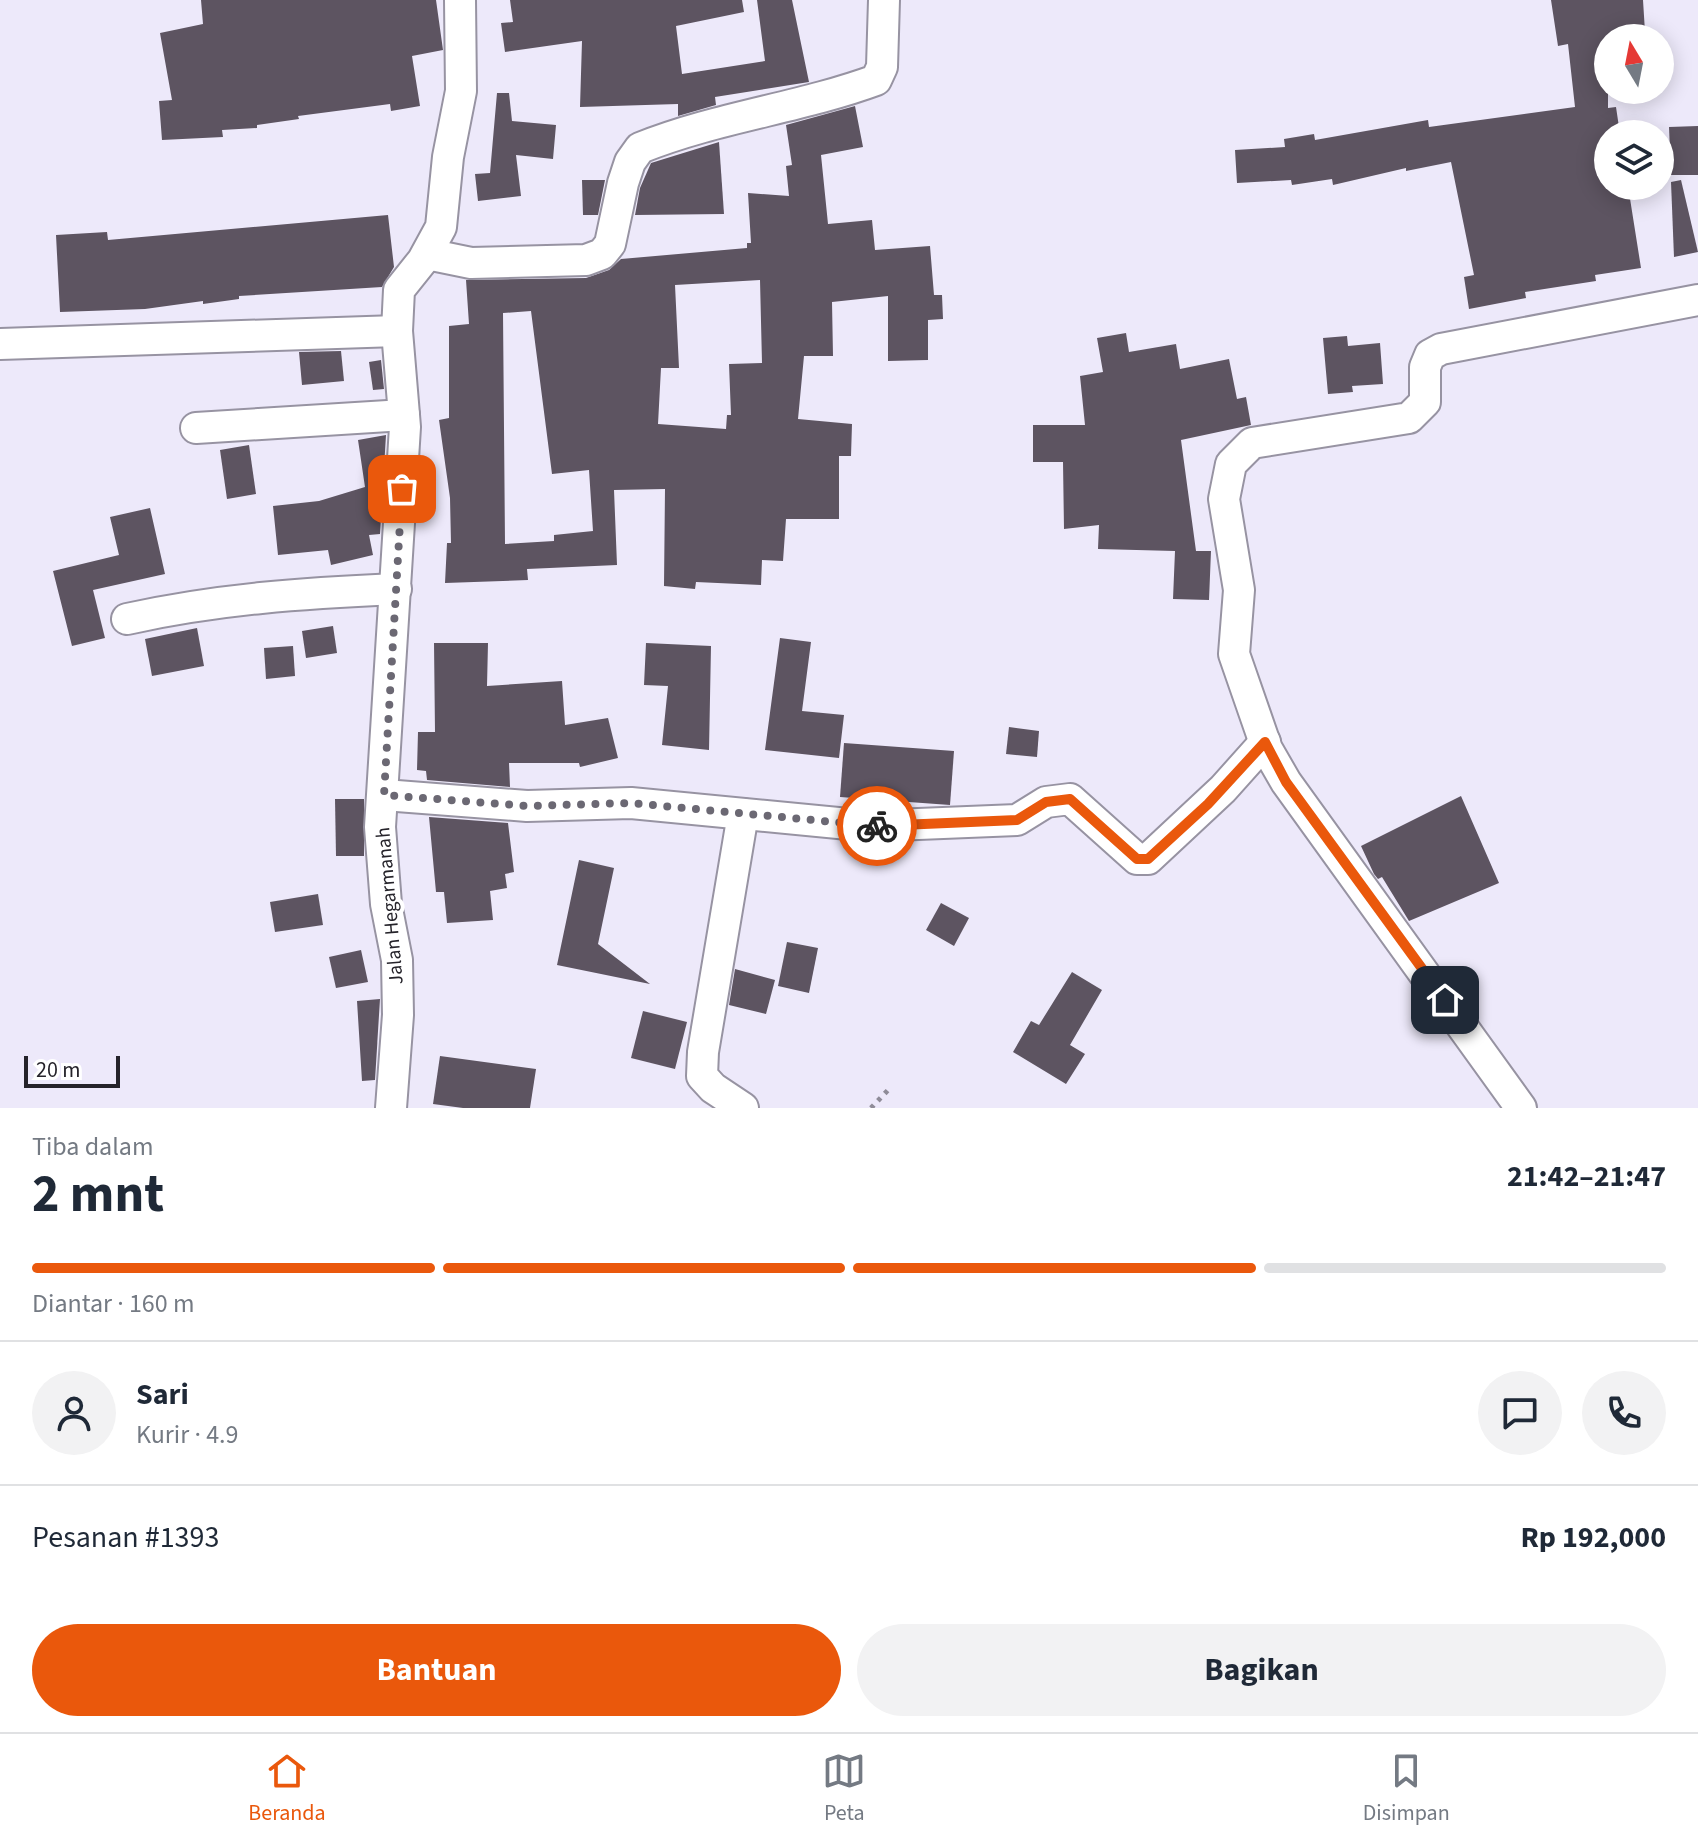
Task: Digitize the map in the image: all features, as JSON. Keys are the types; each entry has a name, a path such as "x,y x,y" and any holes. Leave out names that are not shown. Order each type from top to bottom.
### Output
{"street":[{"name":"Jalan Hegarmanah","path":"391,1108 397,974 380,827 404,415 397,331 399,290 427,254 441,227 448,157 461,91 460,0"},
{"path":"427,254 471,263 586,260 602,254 610,244 630,162 640,148 774,108 819,100 876,80 882,67 884,0"},
{"path":"1521,1108 1286,782 1265,742 1234,654 1239,590 1224,499 1231,464 1252,443 1409,418 1425,402 1425,367 1430,355 1441,349 1698,300"},
{"path":"0,344 397,331"},
{"path":"196,428 404,415"},
{"path":"127,619 254,596 396,589"},
{"path":"384,795 527,806 631,803 869,826 1017,820 1046,802 1070,799 1137,859 1148,859 1203,809 1265,742"},
{"path":"743,814 703,1052 702,1076 713,1088 743,1108"}],"path":[{"path":"871,1108 890,1088"}],"building":[{"path":"201,0 436,0 443,50 412,56 420,106 391,111 390,104 298,116 299,119 257,125 257,128 222,130 223,137 162,140 159,101 172,100 160,33 203,24"},
{"path":"510,0 742,0 744,12 676,26 682,74 765,61 757,0 792,0 809,82 715,97 716,105 678,116 678,104 580,107 582,41 505,52 501,23 513,22"},
{"path":"1551,0 1643,0 1644,24 1594,24 1594,104 1616,107 1618,120 1594,120 1594,200 1630,200 1641,268 1595,275 1596,281 1525,292 1526,298 1469,309 1464,277 1474,275 1451,162 1406,171 1406,168 1333,185 1332,179 1292,185 1291,180 1237,183 1235,150 1285,147 1284,139 1314,134 1315,140 1428,120 1429,127 1575,107 1568,44 1558,46"},
{"path":"497,93 509,93 512,121 556,125 553,159 516,155 521,196 478,201 475,174 490,173"},
{"path":"855,106 863,147 821,155 828,224 872,220 875,250 930,246 934,295 942,295 943,319 928,320 928,360 888,361 888,296 832,302 833,356 804,356 798,419 852,424 851,456 839,456 839,519 786,519 783,561 762,560 761,585 696,582 695,589 664,586 665,489 614,490 617,565 527,569 528,580 445,583 447,543 451,543 450,498 439,420 449,418 449,326 469,324 466,280 586,278 609,270 621,259 747,248 747,243 751,243 748,193 789,196 786,166 792,165 786,125","holes":["760,280 762,363 729,364 731,415 727,415 726,429 658,424 661,368 679,368 675,285","531,311 552,474 589,470 593,531 554,535 554,541 505,544 503,313"]},
{"path":"1698,126 1698,175 1674,175 1674,127"},
{"path":"719,142 724,214 635,215 640,188 651,163"},
{"path":"582,180 605,180 598,215 583,215"},
{"path":"1681,180 1698,252 1674,257 1672,200 1674,181"},
{"path":"388,215 394,267 382,287 239,296 239,299 203,304 203,301 145,309 60,312 56,235 107,232 108,240"},
{"path":"1126,333 1129,352 1176,344 1180,369 1229,359 1237,399 1246,397 1251,425 1181,440 1196,551 1211,551 1209,600 1173,599 1175,551 1098,549 1099,525 1064,529 1063,462 1033,462 1033,425 1085,425 1080,376 1103,372 1097,338"},
{"path":"1347,336 1348,346 1380,343 1383,384 1352,386 1353,392 1328,394 1323,338"},
{"path":"341,351 344,381 302,385 299,352"},
{"path":"381,360 384,389 373,390 369,362"},
{"path":"386,435 380,534 369,535 373,555 331,565 328,550 278,555 273,506 319,501 365,487 358,440"},
{"path":"249,445 256,494 227,499 220,450"},
{"path":"150,508 165,574 93,590 105,638 72,646 53,571 119,555 110,517"},
{"path":"333,626 337,653 306,658 302,631"},
{"path":"197,628 204,666 152,676 145,639"},
{"path":"780,638 811,642 802,711 844,715 839,758 765,750"},
{"path":"434,643 488,643 487,686 562,681 565,725 608,718 618,758 580,767 579,763 509,763 510,787 427,780 426,771 417,770 418,732 435,732"},
{"path":"646,643 711,646 709,750 662,745 668,686 644,685"},
{"path":"293,646 295,676 266,679 264,648"},
{"path":"1009,727 1039,731 1037,757 1006,754"},
{"path":"844,743 954,751 950,805 840,797"},
{"path":"1461,796 1499,883 1409,921 1382,877 1378,879 1374,874 1361,846"},
{"path":"335,799 364,799 364,856 336,856"},
{"path":"429,817 508,823 514,872 505,874 507,888 490,891 493,920 447,923 444,892 436,892"},
{"path":"579,860 614,868 598,944 650,984 557,965"},
{"path":"318,894 323,925 275,932 270,902"},
{"path":"941,903 969,918 954,946 926,930"},
{"path":"787,942 818,948 809,993 778,986"},
{"path":"361,950 368,982 336,988 329,957"},
{"path":"735,969 775,980 766,1014 729,1005"},
{"path":"1072,972 1102,990 1070,1045 1085,1054 1066,1084 1013,1052 1031,1021 1039,1025"},
{"path":"380,999 375,1080 362,1081 357,1001"},
{"path":"643,1011 687,1022 675,1069 631,1058"},
{"path":"440,1056 536,1069 530,1108 463,1108 433,1104"}],"way so far":[{"path":"402,489 384,795 527,806 631,803 877,826"}],"route":[{"path":"877,826 1017,820 1046,802 1070,799 1137,859 1148,859 1208,804 1265,742 1286,782 1445,1000"}]}
